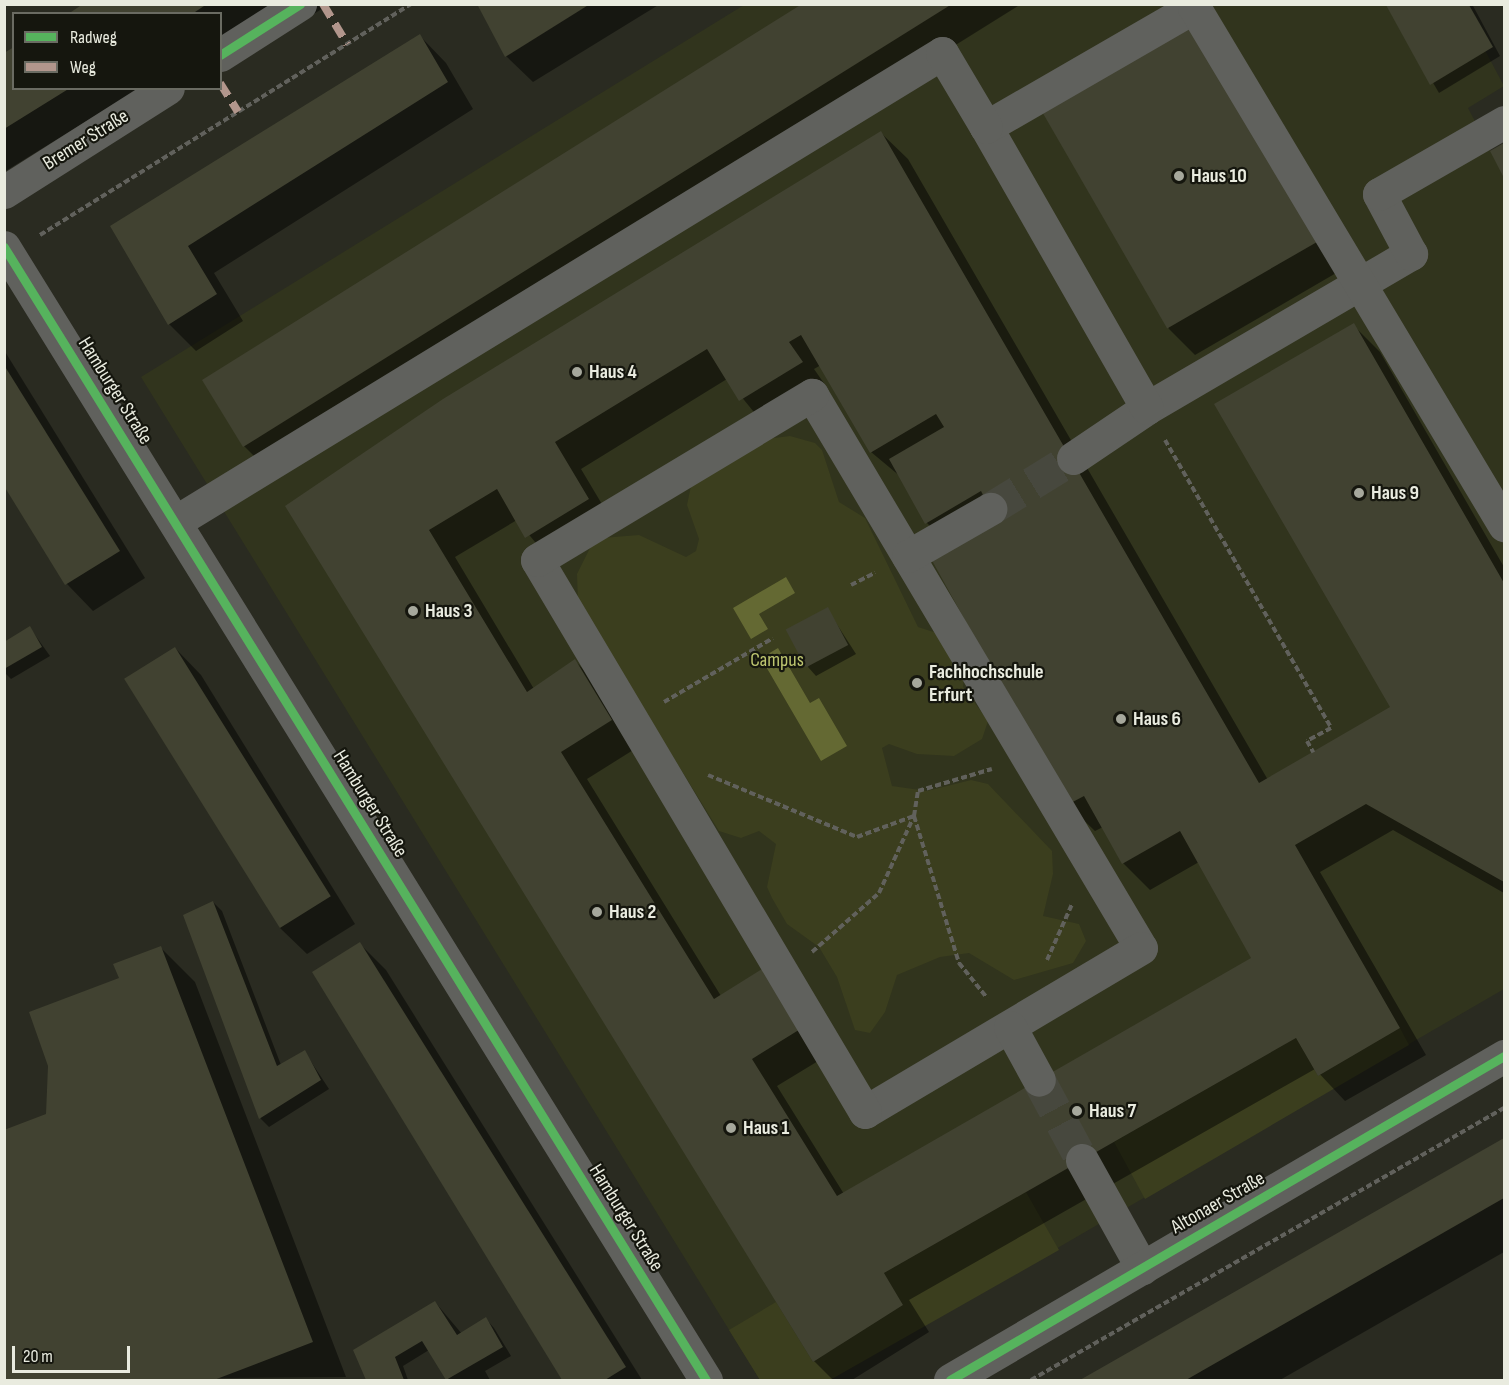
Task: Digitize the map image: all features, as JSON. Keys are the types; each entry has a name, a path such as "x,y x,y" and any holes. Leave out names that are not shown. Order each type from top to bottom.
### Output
{"street":[{"path":"222,54 300,4"},
{"path":"986,127 1194,7 1504,525"},
{"path":"175,522 942,53 1147,408"},
{"name":"Bremer Straße","path":"4,192 165,90"},
{"path":"1073,458 1147,408 1411,254 1379,194 1500,124"},
{"name":"Hamburger Straße","path":"7,251 705,1380"},
{"path":"812,395 1141,948 865,1112 632,720 537,560 812,395"},
{"path":"908,556 990,509"},
{"path":"1010,1027 1039,1080"},
{"name":"Altonaer Straße","path":"950,1380 1504,1056"},
{"path":"1082,1160 1142,1268"}],"path":[{"path":"7,251 411,4"},
{"path":"1147,408 1331,728 1307,741 1313,752"},
{"path":"632,720 772,638"},
{"path":"784,977 879,894 914,816 918,791 1028,759"},
{"path":"702,773 857,837 914,816"},
{"path":"914,816 959,963 1010,1027"},
{"path":"1043,968 1090,863"},
{"path":"1031,1380 1504,1108"}],"shaded area":[{"name":"Fachhochschule Erfurt","path":"744,5 1461,5 1504,86 1468,108 1504,176 1504,989 830,1380 760,1380 141,377"},
{"path":"786,577 795,593 759,614 768,629 751,639 733,608"},
{"path":"778,648 810,703 819,698 847,746 821,761 761,658"}],"green space":[{"name":"Campus","path":"790,436 815,443 822,450 839,502 865,518 918,627 943,635 965,665 963,687 988,721 982,739 954,756 917,754 889,744 882,748 892,786 927,791 971,780 988,784 1052,851 1053,874 1043,916 1079,924 1086,941 1073,963 1014,980 969,953 940,957 897,975 885,1012 870,1033 855,1030 837,977 819,947 787,924 772,898 767,887 776,844 759,831 741,838 719,831 578,603 577,574 591,546 602,538 639,535 686,557 696,551 699,539 687,505 692,481 766,439"},
{"path":"1400,1028 1409,1045 1145,1199 1114,1142 1296,1038 1318,1076"},
{"path":"1026,1192 1059,1250 830,1380 760,1380 729,1330 776,1302 813,1362 903,1305 884,1273"}],"building":[{"path":"83,4 207,4 195,12 71,12"},
{"path":"477,4 590,4 505,57"},
{"path":"802,4 952,4 243,447 202,380"},
{"path":"1386,5 1469,5 1493,47 1430,85"},
{"name":"Haus 10","path":"1190,22 1317,242 1167,328 1040,108"},
{"path":"420,34 448,82 188,246 217,294 168,325 110,226"},
{"path":"12,48 12,90 67,90 4,129 4,53"},
{"path":"881,131 1259,783 1390,707 1214,404 1354,323 1504,583 1504,882 1366,804 1295,845 1400,1028 1318,1076 1296,1038 884,1273 903,1305 813,1362 285,506 443,399","holes":["801,335 870,453 936,414 944,427 889,459 925,524 981,491 990,509 929,555 1067,805 1084,796 1122,864 1180,831 1251,958 837,1196 752,1059 802,1028 765,967 714,999 561,752 612,720 575,659 527,692 429,530 497,489 525,538 589,499 555,442 707,349 739,401 803,362 789,342"]},
{"path":"1504,143 1504,178 1490,151"},
{"path":"4,365 120,551 65,585 4,486"},
{"path":"828,607 848,645 806,668 786,630"},
{"path":"30,626 42,647 4,669 4,642"},
{"path":"175,647 331,896 280,928 124,679"},
{"path":"213,901 277,1066 305,1050 321,1080 259,1119 183,915"},
{"path":"360,942 626,1367 605,1380 562,1380 312,972"},
{"path":"161,946 313,1342 214,1380 4,1380 4,1130 46,1114 48,1066 29,1012 119,978 113,964"},
{"path":"1504,1138 1504,1198 1186,1380 1080,1380"},
{"path":"435,1301 457,1335 486,1317 503,1347 446,1380 422,1341 395,1357 404,1380 366,1380 353,1350"}],"tunnel":[{"path":"990,509 1073,458"},
{"path":"1039,1080 1082,1160"}],"marked path":[{"path":"323,4 347,44"},
{"path":"222,86 238,112"}],"cycle path":[{"path":"222,54 300,4"},
{"path":"4,247 706,1380"},
{"path":"950,1380 1504,1056"}],"place":[{"name":"Haus 10","path":"1179,176"},
{"name":"Haus 4","path":"577,372"},
{"name":"Haus 9","path":"1359,493"},
{"name":"Haus 3","path":"413,611"},
{"name":"Fachhochschule Erfurt","path":"917,683"},
{"name":"Haus 6","path":"1121,719"},
{"name":"Haus 2","path":"597,912"},
{"name":"Haus 7","path":"1077,1111"},
{"name":"Haus 1","path":"731,1128"}]}
